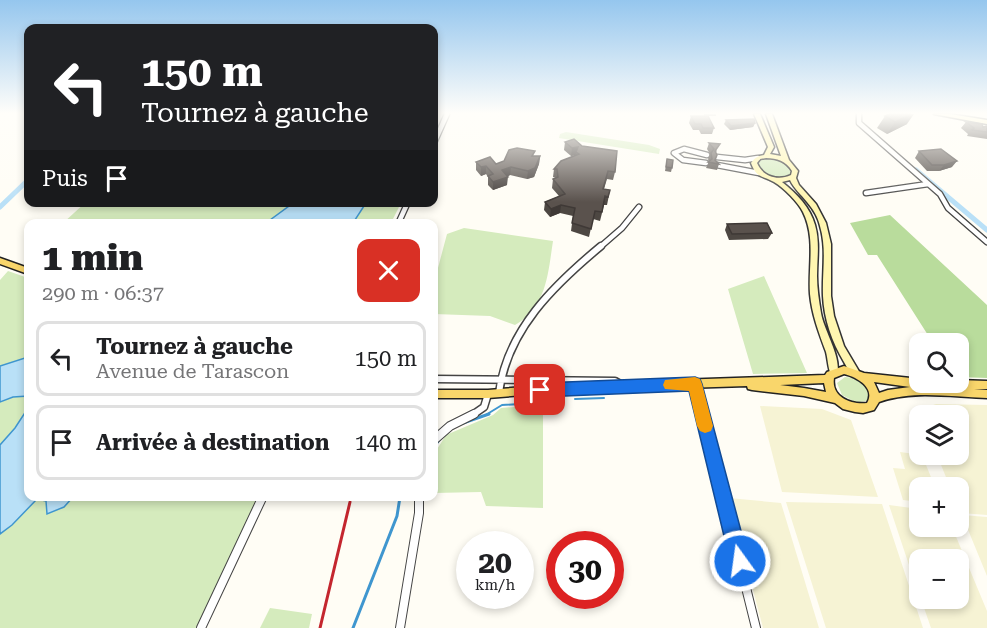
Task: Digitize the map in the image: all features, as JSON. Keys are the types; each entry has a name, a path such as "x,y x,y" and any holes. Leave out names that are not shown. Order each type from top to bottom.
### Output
{"main road":[{"path":"0,261 24,270"},
{"path":"438,394 493,394 622,386 732,384 831,376 844,370 859,375 916,383 987,385"},
{"path":"859,375 873,388 875,399"},
{"path":"831,376 831,393 837,399"},
{"path":"732,384 804,392 837,399 857,409 870,407 875,399 884,395 908,392 987,394"}],"street":[{"path":"766,156 771,147 769,143"},
{"path":"776,180 792,177 795,174 795,168 786,160 780,143"},
{"path":"883,143 940,194 948,208 987,242"},
{"path":"706,163 679,159 674,153 680,149 707,155"},
{"path":"691,160 694,157 693,152"},
{"path":"717,157 744,160 766,156 786,160"},
{"path":"758,158 754,166 759,173"},
{"path":"717,165 759,173 776,180 802,203 813,228 815,305 832,358 831,376"},
{"path":"792,177 794,184 817,209 824,226 828,248 829,310 840,347 859,375"},
{"path":"866,193 928,184"},
{"path":"438,436 453,423 481,412 487,406 506,361 535,310 583,261 624,225 639,207"},
{"path":"438,379 615,381 622,386"},
{"path":"695,384 756,628"},
{"path":"201,628 261,501"},
{"path":"400,628 419,501"}],"shaded area":[{"path":"936,404 987,405 987,515 969,514 969,477 946,477 941,465 969,465 969,405 933,405"},
{"path":"760,406 822,409 851,420 878,497 782,492"},
{"path":"900,452 909,453 909,465 926,465 931,477 909,477 909,501 903,500 893,468 905,469"},
{"path":"729,498 781,503 819,628 763,628"},
{"path":"786,502 882,504 909,586 909,609 917,609 923,628 826,628"},
{"path":"889,505 909,508 909,537 956,537 961,549 909,549 909,565"},
{"path":"969,516 987,517 987,576 969,532"},
{"path":"969,568 987,611 987,628 931,628 924,609 969,609"}],"green space":[{"path":"592,143 649,145 660,149 659,154"},
{"path":"765,158 774,158 788,164 791,175 778,178 762,172 758,162"},
{"path":"81,207 288,207 271,219 67,219"},
{"path":"364,207 399,207 393,219 356,219"},
{"path":"890,215 987,305 987,378 969,377 969,333 927,333 877,255 868,255 850,223"},
{"path":"464,228 553,241 544,288 534,309 526,318 515,325 490,316 438,314 438,268 447,234"},
{"path":"8,271 24,277 24,358 0,366 0,280"},
{"path":"764,276 807,373 753,374 728,289"},
{"path":"845,377 855,378 868,388 869,400 857,403 842,395 837,383"},
{"path":"24,396 24,413 0,445 0,402 13,397"},
{"path":"543,405 543,508 486,506 481,492 438,493 438,448 446,435 493,415 501,408"},
{"path":"35,501 46,501 47,514 64,507 69,501 257,501 196,628 0,628 0,534"},
{"path":"270,608 312,614 309,628 260,628"}],"water":[{"path":"288,207 363,207 356,219 271,219"},
{"path":"24,358 24,396 13,397 0,402 0,366"},
{"path":"24,414 24,501 35,501 0,534 0,445"},
{"path":"46,501 69,501 64,507 47,514"}],"building":[{"path":"567,143 579,143 582,146 617,151 615,172 608,171 603,189 610,190 608,197 605,196 602,212 595,211 591,229 572,223 575,208 561,205 551,209 545,202 565,194 553,179 558,177 557,169 554,169 561,161 579,154 576,152 578,147 572,148"},
{"path":"709,143 720,144 715,151 717,155 715,160 719,164 708,162 712,159 711,153 714,149"},
{"path":"517,148 535,151 532,156 540,156 535,168 528,171 511,167 502,170 508,177 493,182 488,176 493,174 486,166 481,167 476,162 490,157 496,164 504,161 509,150"},
{"path":"941,149 957,161 944,165 932,165 919,151"},
{"path":"667,159 673,160 672,168 666,167"},
{"path":"767,223 772,233 732,234 727,224"}],"waterway":[{"path":"916,170 987,230"},
{"path":"0,207 24,184"},
{"path":"575,399 604,398"},
{"path":"485,415 502,405 552,402"},
{"path":"485,415 489,414"},
{"path":"463,423 485,415"},
{"path":"353,628 397,516 399,501"}],"railway":[{"path":"320,628 350,502"}],"slow traffic":[{"path":"670,385 695,384 705,426"}],"route":[{"path":"540,390 695,384 740,561"}]}
